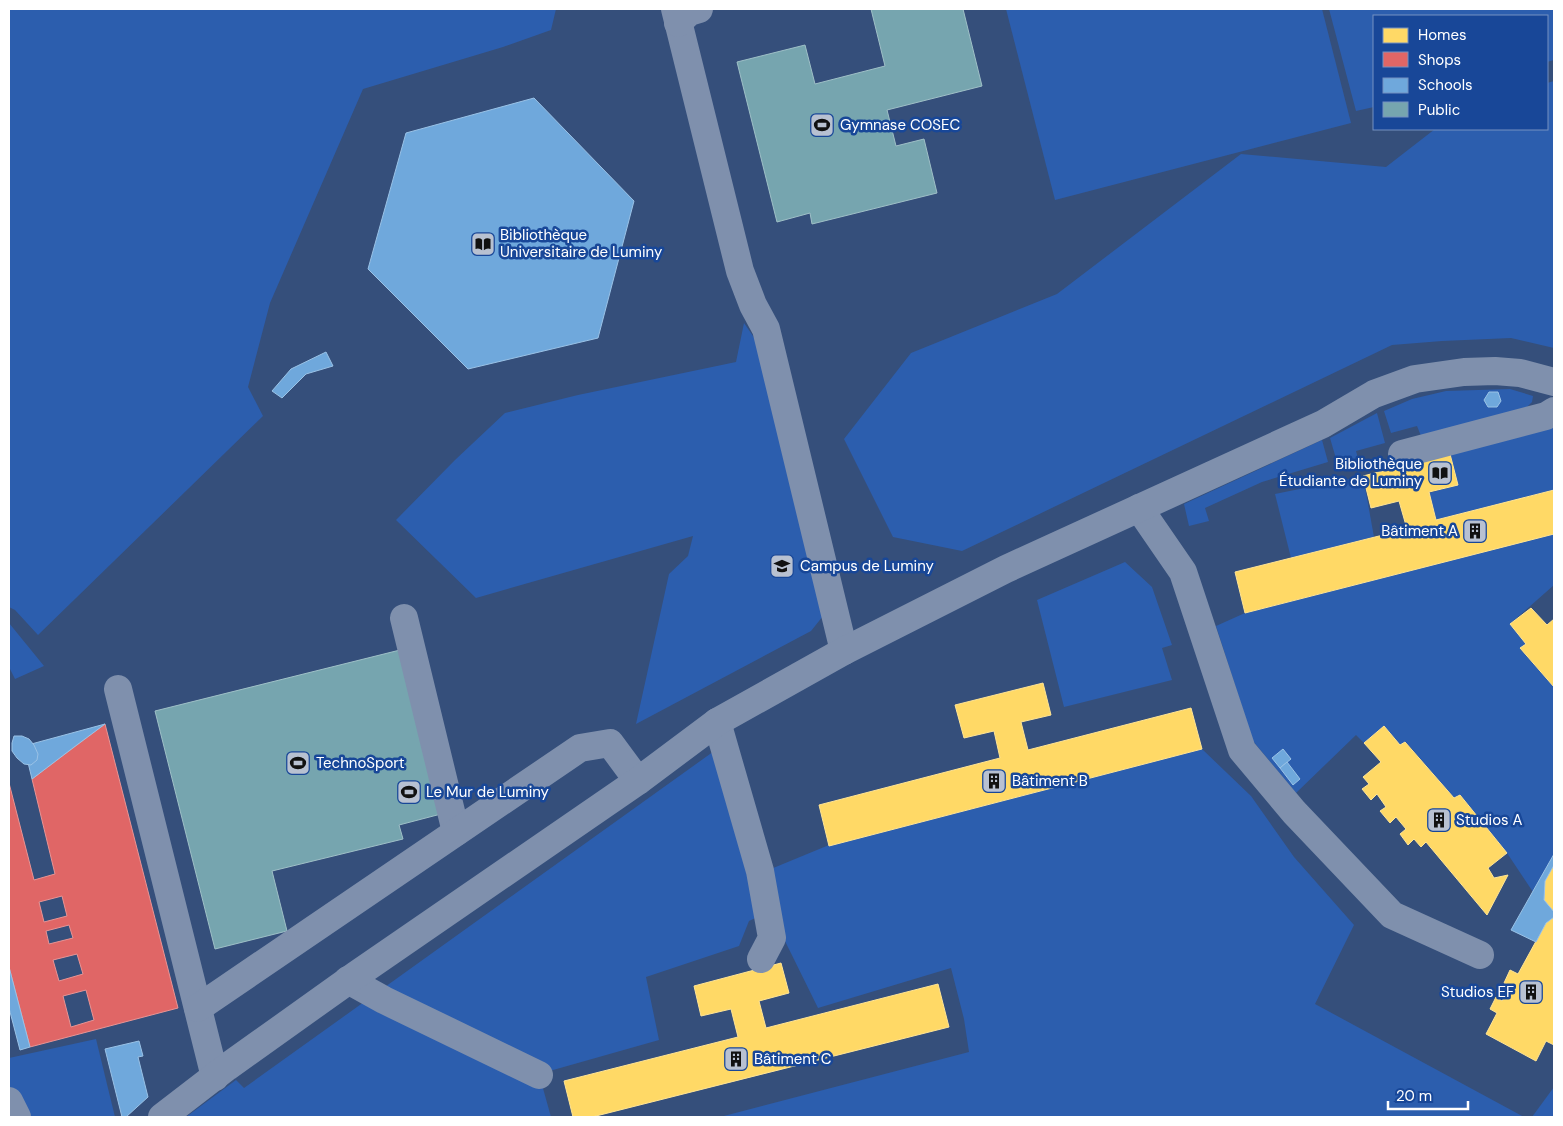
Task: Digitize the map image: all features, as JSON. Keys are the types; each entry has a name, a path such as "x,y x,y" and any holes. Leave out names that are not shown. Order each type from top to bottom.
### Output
{"street":[{"path":"684,14 740,271 753,305 766,329 844,651"},
{"path":"162,1117 348,980 638,782 717,722 844,651 1006,569 1323,424 1374,394 1415,379 1464,372 1496,371 1520,373 1554,382"},
{"path":"1402,454 1546,416 1554,410"},
{"path":"1139,508 1183,572 1242,750 1294,812 1392,916 1480,955"},
{"path":"404,618 456,832"},
{"path":"118,689 215,1077"},
{"path":"717,722 760,871 772,938 762,959"},
{"path":"198,1008 580,748 610,743 638,782"},
{"path":"348,980 384,1000 539,1074"},
{"path":"9,1101 17,1117"}],"shaded area":[{"path":"9,9 556,9 551,30 503,47 363,89 270,303 248,387 263,416 38,635 15,610 9,607"},
{"path":"1006,9 1322,9 1351,123 1055,200"},
{"path":"1329,9 1554,9 1554,60 1548,62 1548,15 1373,15 1373,107 1356,111"},
{"path":"1554,81 1554,348 1511,338 1392,345 962,551 893,537 844,439 911,353 1057,294 1241,154 1386,167 1434,130 1548,130 1548,83"},
{"path":"744,323 763,355 823,616 811,631 636,724 669,574 688,556 693,536 476,598 396,520 505,413 578,395 736,362"},
{"path":"1510,389 1533,396 1532,402 1524,410 1421,436 1417,426 1391,433 1384,411 1412,399 1446,391"},
{"path":"1377,413 1385,443 1356,451 1358,458 1337,462 1330,438"},
{"path":"1554,420 1554,490 1436,520 1429,493 1458,485 1450,454"},
{"path":"1322,440 1328,462 1262,482 1205,508 1209,521 1189,526 1184,504"},
{"path":"1363,476 1374,537 1291,558 1275,494"},
{"path":"1554,534 1554,585 1510,624 1526,644 1520,649 1554,687 1554,854 1533,892 1507,853 1460,795 1454,798 1406,742 1400,745 1384,726 1364,743 1356,735 1296,793 1253,741 1216,626 1245,613"},
{"path":"1125,562 1152,587 1172,645 1162,648 1172,680 1064,707 1037,600"},
{"path":"9,623 44,666 15,679 9,667"},
{"path":"717,749 764,914 749,921 739,946 646,977 659,1040 539,1074 551,1117 186,1117 236,1080 244,1088"},
{"path":"1202,749 1251,796 1294,857 1354,925 1315,1004 1524,1117 720,1117 969,1052 964,1019 951,968 818,1008 784,939 766,871 829,845"},
{"path":"96,1039 115,1117 9,1117 9,1058"},
{"path":"1554,1087 1554,1117 1532,1117"}],"building: Homes":[{"name":"Bâtiment A","path":"1450,454 1458,485 1429,492 1436,520 1554,490 1554,534 1245,613 1235,572 1407,529 1399,501 1371,508 1363,476"},
{"path":"1531,608 1547,625 1554,619 1554,687 1520,648 1526,644 1510,624"},
{"name":"Bâtiment B","path":"1043,683 1051,715 1021,722 1028,750 1191,708 1202,749 829,846 819,805 1000,758 994,731 964,738 955,705"},
{"name":"Studios A","path":"1384,726 1400,745 1405,742 1454,798 1460,795 1507,853 1488,868 1494,878 1508,875 1487,915 1426,842 1421,847 1414,839 1408,845 1400,834 1406,829 1396,817 1390,823 1380,811 1386,807 1377,794 1371,800 1362,789 1369,784 1363,777 1381,762 1364,743"},
{"path":"1554,865 1554,912 1544,900 1545,881"},
{"name":"Studios EF","path":"1554,917 1554,1045 1546,1041 1536,1061 1486,1034 1497,1013 1490,1009 1496,997 1502,1001 1511,987 1504,983 1510,970 1518,974 1546,923"},
{"name":"Bâtiment C","path":"781,963 789,993 759,1001 766,1028 938,984 949,1027 592,1117 573,1117 564,1081 738,1037 731,1009 701,1016 694,986"}],"building: Shops":[{"path":"105,724 178,1008 30,1047 9,967 9,783 34,880 55,874 32,779","holes":["62,896 67,916 44,922 39,902","69,925 73,938 49,944 46,931","77,954 83,974 59,981 53,960","86,990 94,1020 71,1027 63,996"]}],"building: Schools":[{"path":"534,98 634,201 598,338 468,369 368,269 406,133"},
{"path":"326,352 333,366 306,374 282,398 272,391 291,369"},
{"path":"1489,392 1498,392 1501,401 1497,407 1488,407 1484,400"},
{"path":"105,724 74,747 32,779 24,746"},
{"path":"14,736 22,736 29,739 34,745 38,754 37,760 31,765 24,764 12,751"},
{"path":"1283,749 1291,759 1280,768 1272,758"},
{"path":"1287,762 1300,779 1293,785 1280,768"},
{"path":"1554,854 1554,865 1545,881 1544,900 1554,912 1554,917 1546,923 1536,942 1511,930"},
{"path":"9,967 30,1047 20,1050 9,1008"},
{"path":"139,1041 143,1056 138,1057 148,1097 126,1117 122,1117 105,1049"}],"building: Public":[{"name":"Gymnase COSEC","path":"871,9 963,9 982,86 887,110 896,146 924,139 937,193 812,224 810,213 777,222 737,62 805,45 815,84 885,66"},
{"name":"TechnoSport","path":"400,650 441,814 399,825 403,839 272,871 287,931 215,949 155,711"}],"place":[{"name":"Gymnase COSEC","path":"822,125"},
{"name":"Bibliothèque Universitaire de Luminy","path":"483,244"},
{"name":"Bibliothèque Étudiante de Luminy","path":"1440,473"},
{"name":"Bâtiment A","path":"1475,531"},
{"name":"Campus de Luminy","path":"782,566"},
{"name":"TechnoSport","path":"298,763"},
{"name":"Bâtiment B","path":"994,781"},
{"name":"Le Mur de Luminy","path":"409,792"},
{"name":"Studios A","path":"1439,820"},
{"name":"Studios EF","path":"1531,992"},
{"name":"Bâtiment C","path":"736,1059"}]}
